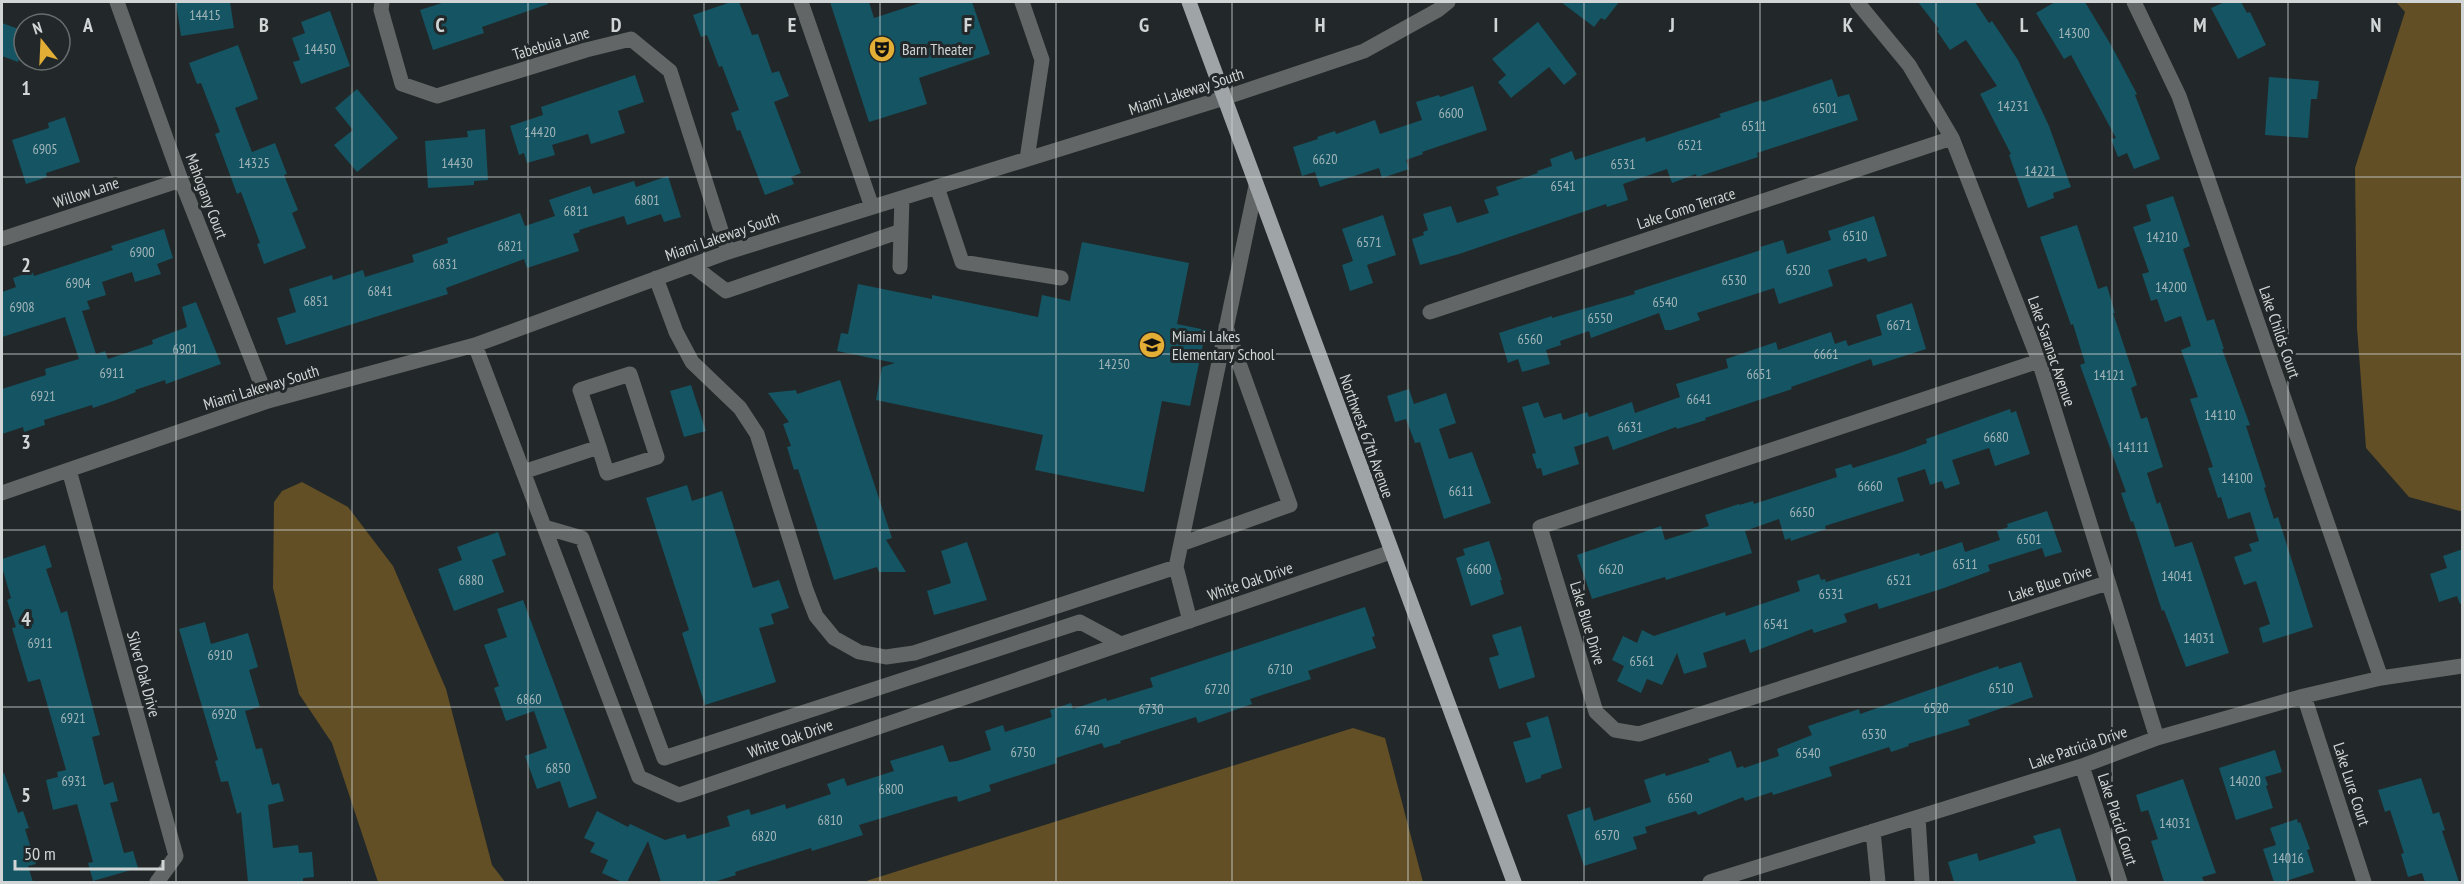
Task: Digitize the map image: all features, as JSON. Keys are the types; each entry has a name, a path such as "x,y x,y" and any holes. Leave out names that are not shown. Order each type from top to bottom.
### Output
{"main road":[{"name":"Northwest 67th Avenue","path":"1189,2 1514,882"}],"street":[{"name":"Mahogany Court","path":"117,2 181,180 268,401"},
{"name":"Tabebuia Lane","path":"382,2 381,10 402,84 437,96 585,50 631,39 670,71 728,252"},
{"path":"801,2 872,207"},
{"path":"1022,2 1042,60 1027,159"},
{"name":"Miami Lakeway South","path":"2,493 268,401 476,345 728,252 1224,98 1364,51 1438,10 1448,2"},
{"name":"Lake Saranac Avenue","path":"1857,2 1909,65 1952,138 2039,361 2157,738"},
{"name":"Lake Childs Court","path":"2134,2 2179,96 2381,678"},
{"name":"Lake Como Terrace","path":"1430,312 1952,138"},
{"name":"Willow Lane","path":"2,239 181,180"},
{"path":"1190,621 1176,567 1257,186"},
{"path":"938,187 962,262 1061,279"},
{"path":"900,267 902,198"},
{"path":"692,265 726,291 901,231"},
{"path":"656,278 676,332 692,362 740,408 758,434 816,616 834,638 859,652 886,657 915,653 1176,567"},
{"path":"1181,544 1290,505 1226,327"},
{"name":"White Oak Drive","path":"476,345 639,777 679,795 1391,552"},
{"name":"Lake Blue Drive","path":"2039,361 1540,528 1596,711 1615,730 1639,734 2107,583"},
{"path":"630,374 657,457 608,473 599,447 580,390 630,374"},
{"path":"524,471 599,447"},
{"name":"Silver Oak Drive","path":"69,470 176,856 157,882"},
{"path":"544,527 582,538 664,758 1080,622 1121,644"},
{"name":"Lake Patricia Drive","path":"1710,882 2082,766 2157,738 2304,696 2381,678 2463,666"},
{"name":"Lake Lure Court","path":"2304,696 2364,882"},
{"name":"Lake Placid Court","path":"2082,766 2120,882"},
{"path":"1918,817 1922,882"},
{"path":"1873,831 1878,882"}],"shaded area":[{"path":"2396,2 2462,2 2462,510 2460,511 2409,497 2366,448 2357,327 2355,168 2405,12"},
{"path":"302,482 348,507 393,566 446,689 492,865 505,882 378,882 332,743 299,694 273,588 274,502 282,491"},
{"path":"1353,728 1385,738 1423,882 863,882"}],"building":[{"path":"176,2 230,2 234,28 181,36"},
{"path":"445,2 547,2 548,4 482,27 484,33 433,50 420,10"},
{"path":"731,2 739,2 752,35 758,34 772,73 779,71 789,96 774,102 801,173 791,177 794,184 765,195 740,130 737,131 731,113 739,110 722,66 719,67 707,35 701,37 693,15"},
{"path":"830,2 869,2 874,18 923,2 972,2 990,54 919,78 927,104 869,122"},
{"path":"1561,2 1619,2 1605,20 1601,18 1594,27"},
{"path":"1918,2 1975,2 1989,23 1992,21 2018,60 2049,126 2071,187 2053,193 2054,198 2028,208 2009,155 2011,154 1980,94 1997,86 1966,40 1950,50 1937,31 1939,29"},
{"path":"2055,2 2085,2 2137,94 2135,95 2160,159 2134,169 2127,153 2118,157 2111,139 2116,138 2071,55 2064,59 2036,13"},
{"path":"2225,2 2241,2 2247,13 2250,12 2266,45 2238,59 2211,8"},
{"path":"330,11 350,66 301,84 293,62 300,60 292,38 305,33 301,22"},
{"path":"1538,22 1577,74 1564,85 1549,67 1511,98 1498,82 1506,75 1492,59"},
{"path":"2,23 12,27 12,60 2,56"},
{"path":"238,45 258,99 235,108 252,152 275,143 287,174 284,175 298,210 292,213 306,248 264,264 257,244 260,243 241,192 237,194 215,134 220,132 201,83 197,84 189,63"},
{"path":"635,75 644,102 618,111 625,133 591,144 588,134 552,145 555,155 527,163 524,153 519,155 510,126 543,115 541,107"},
{"path":"2269,77 2319,81 2317,99 2311,99 2308,138 2265,135"},
{"path":"1832,79 1838,97 1849,94 1858,120 1757,153 1758,157 1697,177 1696,174 1672,183 1667,169 1623,184 1628,200 1607,207 1606,204 1420,265 1412,239 1424,235 1423,232 1428,230 1423,214 1451,206 1457,223 1489,213 1484,200 1499,195 1496,187 1552,166 1550,159 1572,151 1575,160 1645,137 1646,142 1721,117 1719,114"},
{"path":"1473,86 1487,130 1422,152 1423,154 1406,160 1409,169 1382,178 1379,168 1320,187 1315,172 1302,176 1293,147 1335,131 1336,134 1375,120 1380,134 1422,120 1416,102"},
{"path":"357,89 398,138 357,172 334,145 353,130 335,108"},
{"path":"65,117 80,162 46,173 47,177 26,184 12,140 49,128 48,123"},
{"path":"485,129 488,180 474,181 474,185 428,188 425,141 468,137 467,131"},
{"path":"668,176 681,217 664,222 661,214 627,225 624,216 579,230 580,232 573,234 579,251 527,268 524,259 446,288 448,294 286,345 277,318 296,312 289,289 332,275 333,280 363,270 365,277 414,262 412,255 448,243 447,238 520,213 525,226 555,216 549,200 590,186 593,194 634,181 636,187"},
{"path":"2173,196 2190,246 2183,249 2207,321 2214,319 2224,349 2222,349 2250,425 2246,426 2266,487 2264,488 2274,519 2278,517 2313,627 2263,643 2259,628 2270,624 2256,581 2244,585 2234,557 2252,551 2249,544 2259,541 2250,512 2228,519 2221,497 2218,498 2208,468 2213,467 2190,399 2198,397 2181,350 2191,346 2181,316 2165,322 2157,299 2151,301 2142,274 2149,272 2133,227 2151,221 2146,205"},
{"path":"1383,215 1396,255 1367,265 1373,283 1350,291 1342,265 1353,261 1342,229"},
{"path":"1874,216 1887,256 1868,262 1866,258 1828,270 1833,286 1779,304 1774,288 1697,313 1700,320 1671,330 1665,330 1659,313 1591,338 1589,331 1560,341 1561,345 1546,350 1550,364 1522,372 1518,359 1508,363 1499,333 1635,294 1634,291 1761,250 1760,247 1783,240 1787,254 1831,240 1828,231"},
{"path":"2077,225 2098,289 2107,286 2115,313 2113,313 2137,385 2131,388 2141,419 2147,417 2163,467 2147,473 2157,504 2160,502 2175,547 2192,542 2229,653 2186,667 2164,610 2162,611 2133,521 2131,522 2121,493 2126,492 2080,365 2085,363 2073,324 2071,325 2040,237"},
{"path":"164,229 173,258 157,264 161,274 135,282 132,272 102,282 106,295 87,301 90,309 82,311 96,354 105,351 108,359 153,344 152,340 187,327 182,307 196,302 221,364 166,384 165,380 135,390 136,392 93,408 92,405 44,420 45,425 24,432 23,427 2,434 2,389 46,375 45,369 79,359 65,317 2,337 2,292 16,287 13,278 32,271 34,276 113,250 111,246"},
{"path":"1082,242 1189,263 1177,324 1206,330 1190,406 1162,401 1144,492 1035,470 1043,435 876,400 882,367 895,363 837,351 841,333 848,334 858,284 932,299 932,295 1038,317 1042,295 1070,301"},
{"path":"1912,303 1926,349 1873,366 1871,359 1791,387 1792,389 1705,418 1706,420 1677,429 1676,427 1613,450 1608,436 1574,447 1579,464 1543,476 1541,468 1537,469 1532,454 1536,453 1522,407 1538,402 1544,418 1561,413 1563,420 1587,412 1589,417 1632,402 1635,413 1680,397 1676,384 1728,368 1726,359 1776,342 1778,350 1831,332 1835,344 1846,340 1848,346 1882,335 1876,315"},
{"path":"840,380 892,538 886,540 906,572 879,572 877,567 834,580 798,469 794,470 787,447 791,446 783,424 789,422 768,393 796,390 797,394"},
{"path":"691,385 706,431 684,437 670,391"},
{"path":"1409,389 1414,404 1446,393 1456,423 1439,429 1449,459 1472,452 1491,503 1444,519 1420,442 1415,443 1406,419 1395,422 1387,396"},
{"path":"2010,409 2011,413 2016,411 2030,454 1995,466 1989,448 1952,460 1960,484 1945,489 1942,481 1930,485 1925,469 1897,478 1904,501 1825,526 1826,529 1791,541 1790,538 1785,540 1779,519 1745,531 1752,553 1666,580 1665,577 1592,599 1577,555 1661,526 1665,540 1709,526 1705,515 1739,504 1753,501 1754,504 1837,477 1835,469 1851,464 1853,468 1900,453 1927,443 1926,439"},
{"path":"687,485 692,501 722,491 753,588 779,580 789,608 771,614 774,624 759,628 776,682 705,705 682,633 689,630 646,498"},
{"path":"2047,511 2062,552 2045,557 2042,548 1988,565 1990,571 1879,609 1877,603 1844,614 1847,622 1814,633 1812,629 1750,653 1745,639 1703,653 1707,667 1684,674 1677,653 1662,685 1647,679 1641,693 1617,681 1624,666 1612,660 1623,636 1637,643 1642,630 1654,636 1725,612 1726,616 1800,591 1797,581 1819,574 1821,580 1825,579 1826,582 1962,542 1965,552 2000,540 1997,531 2008,527 2007,524"},
{"path":"498,532 506,555 492,560 504,592 454,611 438,569 462,560 457,547"},
{"path":"1489,541 1502,580 1500,580 1504,594 1471,606 1456,558 1465,555 1463,549"},
{"path":"967,542 987,600 934,615 927,591 951,583 941,551"},
{"path":"45,545 52,567 46,569 61,613 67,611 100,735 92,737 104,785 113,782 118,801 110,803 124,853 133,851 138,868 93,881 88,863 93,862 77,804 53,810 46,780 58,777 57,772 66,770 40,679 28,682 12,628 16,627 7,600 11,598 2,567 2,559"},
{"path":"2463,549 2463,603 2460,604 2457,596 2439,602 2430,574 2447,568 2443,556"},
{"path":"523,600 597,798 569,808 560,781 537,789 525,756 547,748 534,711 506,721 494,688 499,686 484,645 507,637 497,609"},
{"path":"1365,607 1375,636 1372,637 1376,648 1308,671 1311,679 1250,699 1252,704 1198,723 1196,717 1104,748 1102,743 1056,758 1057,763 989,785 991,791 958,802 957,796 948,798 859,825 863,835 812,851 811,848 735,872 736,875 714,882 661,882 648,841 627,882 622,882 602,873 608,860 590,852 595,843 584,838 597,811 628,827 630,824 665,840 685,834 687,839 730,826 727,816 749,809 751,815 785,804 786,809 831,794 827,784 844,778 847,786 894,771 890,761 943,745 949,762 957,761 991,750 985,731 1003,725 1005,732 1052,717 1050,710 1071,703 1073,709 1106,698 1107,701 1153,687 1150,678"},
{"path":"205,622 211,644 248,633 258,667 249,670 260,707 245,711 256,749 262,748 272,785 279,783 284,801 268,805 273,848 298,845 299,853 312,852 314,877 303,878 303,882 248,882 241,812 237,814 228,781 221,782 215,761 218,760 179,629"},
{"path":"1521,626 1535,677 1499,689 1489,658 1499,655 1492,635"},
{"path":"2021,662 2033,697 1968,720 1970,725 1908,744 1909,746 1891,752 1889,747 1829,767 1832,776 1773,795 1772,792 1745,801 1743,797 1698,815 1696,811 1645,827 1647,833 1633,837 1637,849 1584,866 1567,815 1590,807 1594,821 1651,802 1644,780 1665,773 1666,776 1710,762 1708,759 1731,751 1737,768 1743,766 1744,768 1779,756 1777,749 1812,735 1808,726 1859,709 1860,714 1998,666 1999,669"},
{"path":"1548,716 1562,768 1526,783 1513,742 1531,737 1526,723"},
{"path":"2275,750 2282,772 2265,777 2273,808 2236,820 2219,768"},
{"path":"4,773 18,813 23,811 29,828 25,829 36,864 28,866 33,882 2,882 2,774"},
{"path":"2421,778 2433,814 2439,812 2445,830 2442,831 2459,882 2425,882 2422,873 2408,877 2401,854 2404,853 2390,810 2385,812 2378,790"},
{"path":"2183,779 2216,873 2202,877 2204,882 2164,882 2151,841 2158,839 2148,810 2141,812 2136,795"},
{"path":"2297,819 2310,849 2307,850 2314,872 2283,882 2274,882 2263,849 2276,845 2270,828"},
{"path":"2060,828 2077,882 1954,882 1948,862 1977,853 1979,861 2036,843 2033,836"}],"place":[{"name":"Barn Theater","path":"882,49"},
{"name":"Miami Lakes Elementary School","path":"1152,345"}]}
